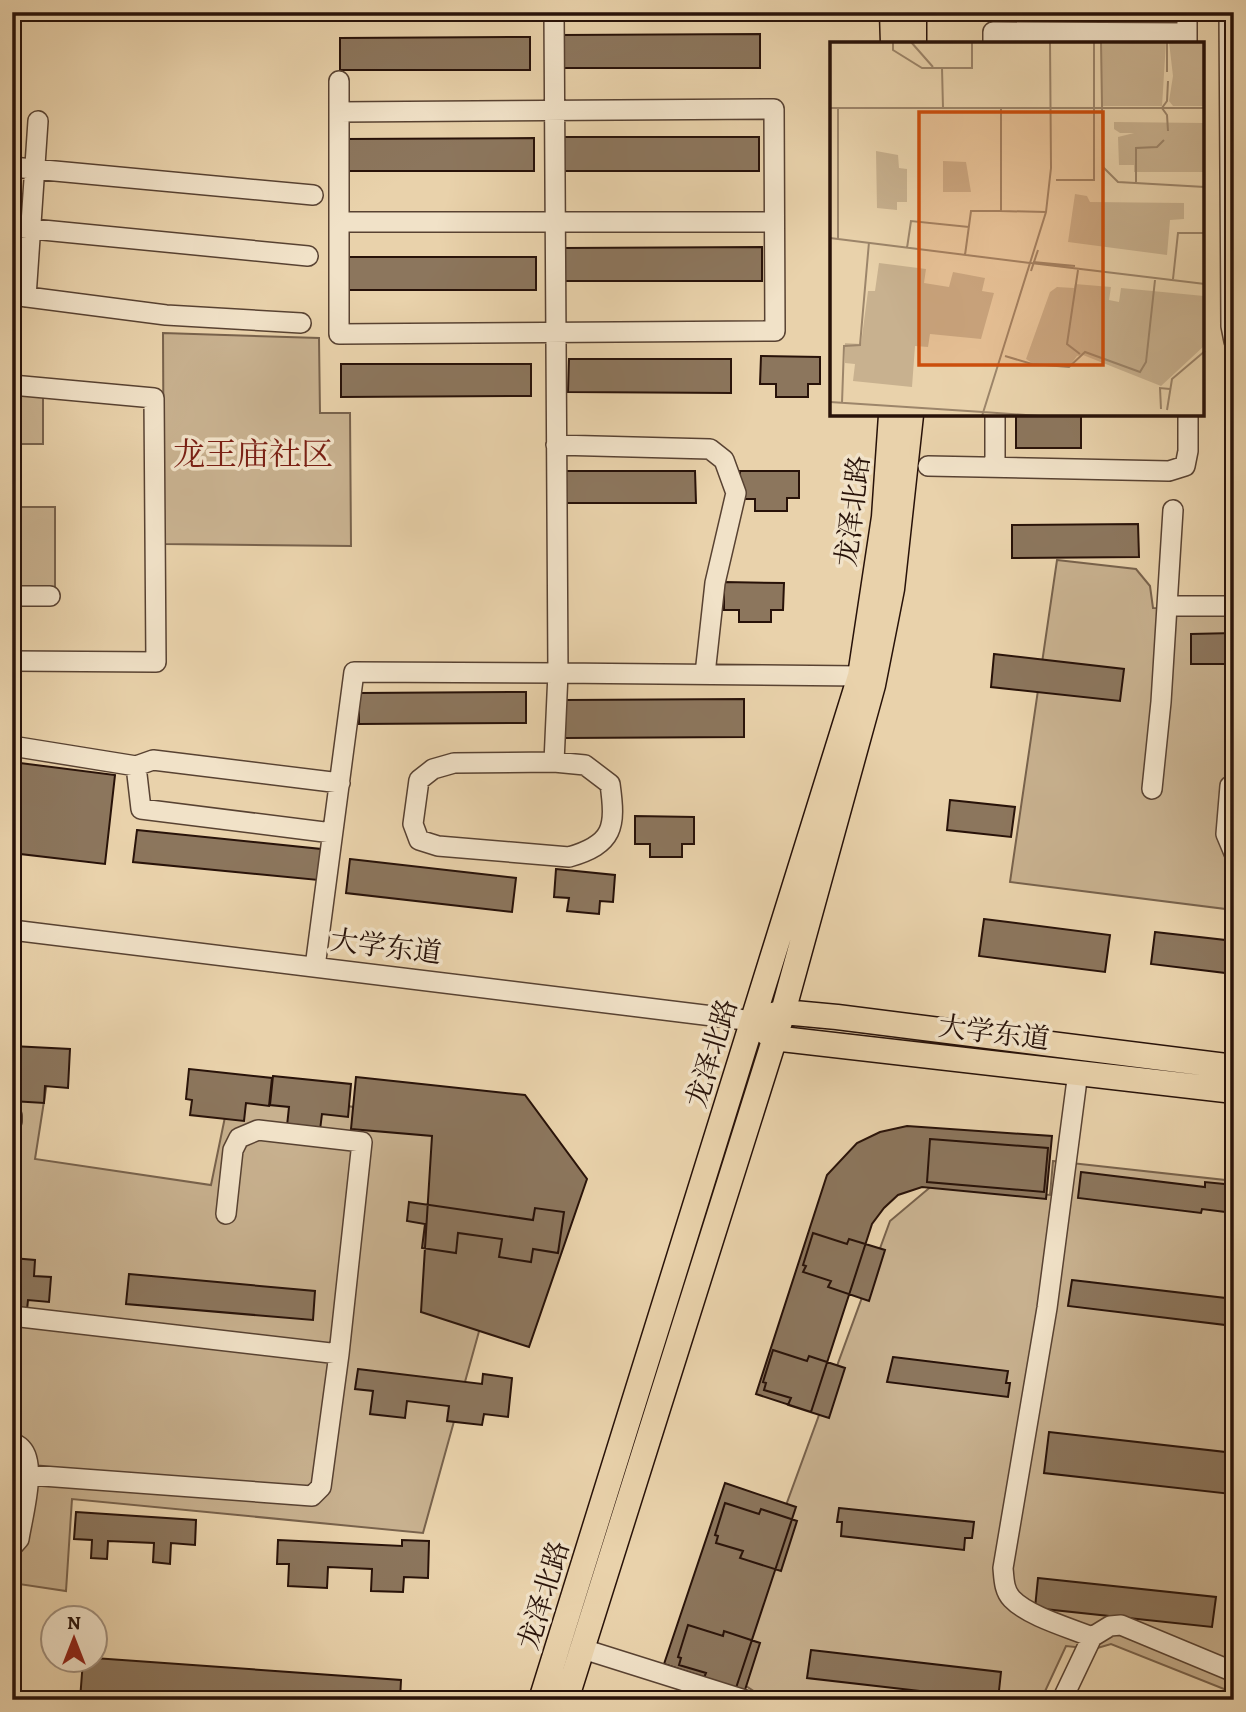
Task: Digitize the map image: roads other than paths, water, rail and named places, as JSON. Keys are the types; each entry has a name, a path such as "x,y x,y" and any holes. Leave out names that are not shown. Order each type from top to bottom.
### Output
{"main road":[{"path":"892,12 893,42"},
{"path":"914,12 914,42"},
{"name":"龙泽北路","path":"541,1700 753,1021 866,681 884,517 891,416"},
{"name":"龙泽北路","path":"566,1700 783,1012 866,681 892,589 911,416"},
{"name":"大学东道","path":"753,1021 783,1012 1234,1068"},
{"path":"753,1021 773,1038"},
{"name":"大学东道","path":"773,1038 1234,1091"}],"street":[{"path":"554,12 558,673 554,762"},
{"path":"993,42 993,32 1187,38 1187,12"},
{"path":"1229,12 1231,326 1234,341"},
{"path":"339,81 339,112 339,222 339,334 775,331 774,109 339,112"},
{"path":"38,121 35,169 22,228 19,296 166,315 301,323"},
{"path":"12,167 313,195"},
{"path":"339,222 774,222"},
{"path":"22,228 308,256"},
{"path":"12,386 154,398 156,662 12,661"},
{"path":"995,416 995,467"},
{"path":"928,466 1169,471 1185,466 1188,416"},
{"path":"556,444 710,449 724,460 736,493 715,583 705,674"},
{"path":"1152,789 1161,702 1173,510"},
{"path":"12,596 50,596"},
{"path":"1167,606 1234,606"},
{"path":"315,967 355,672 705,674 866,681"},
{"path":"12,746 136,766 153,760 340,783"},
{"path":"554,762 585,765 610,784 614,814 605,839 588,852 569,858 438,846 419,840 413,824 419,780 433,769 454,763 554,762"},
{"path":"136,766 141,809 332,833"},
{"path":"1230,786 1226,834 1234,853"},
{"name":"大学东道","path":"12,930 753,1021"},
{"path":"1079,1072 1047,1308 1003,1568 1004,1586 1012,1599 1027,1610 1092,1637"},
{"path":"29,1475 312,1496 321,1487 339,1354 362,1142 258,1130 239,1138 233,1150 226,1214"},
{"path":"12,1316 339,1354"},
{"path":"12,1443 22,1448 28,1461 29,1475 19,1539 12,1547"},
{"path":"1062,1700 1092,1637 1110,1626 1121,1625 1234,1672"},
{"path":"583,1649 745,1700"}],"district":[{"name":"龙王庙社区","path":"253,454"}]}
